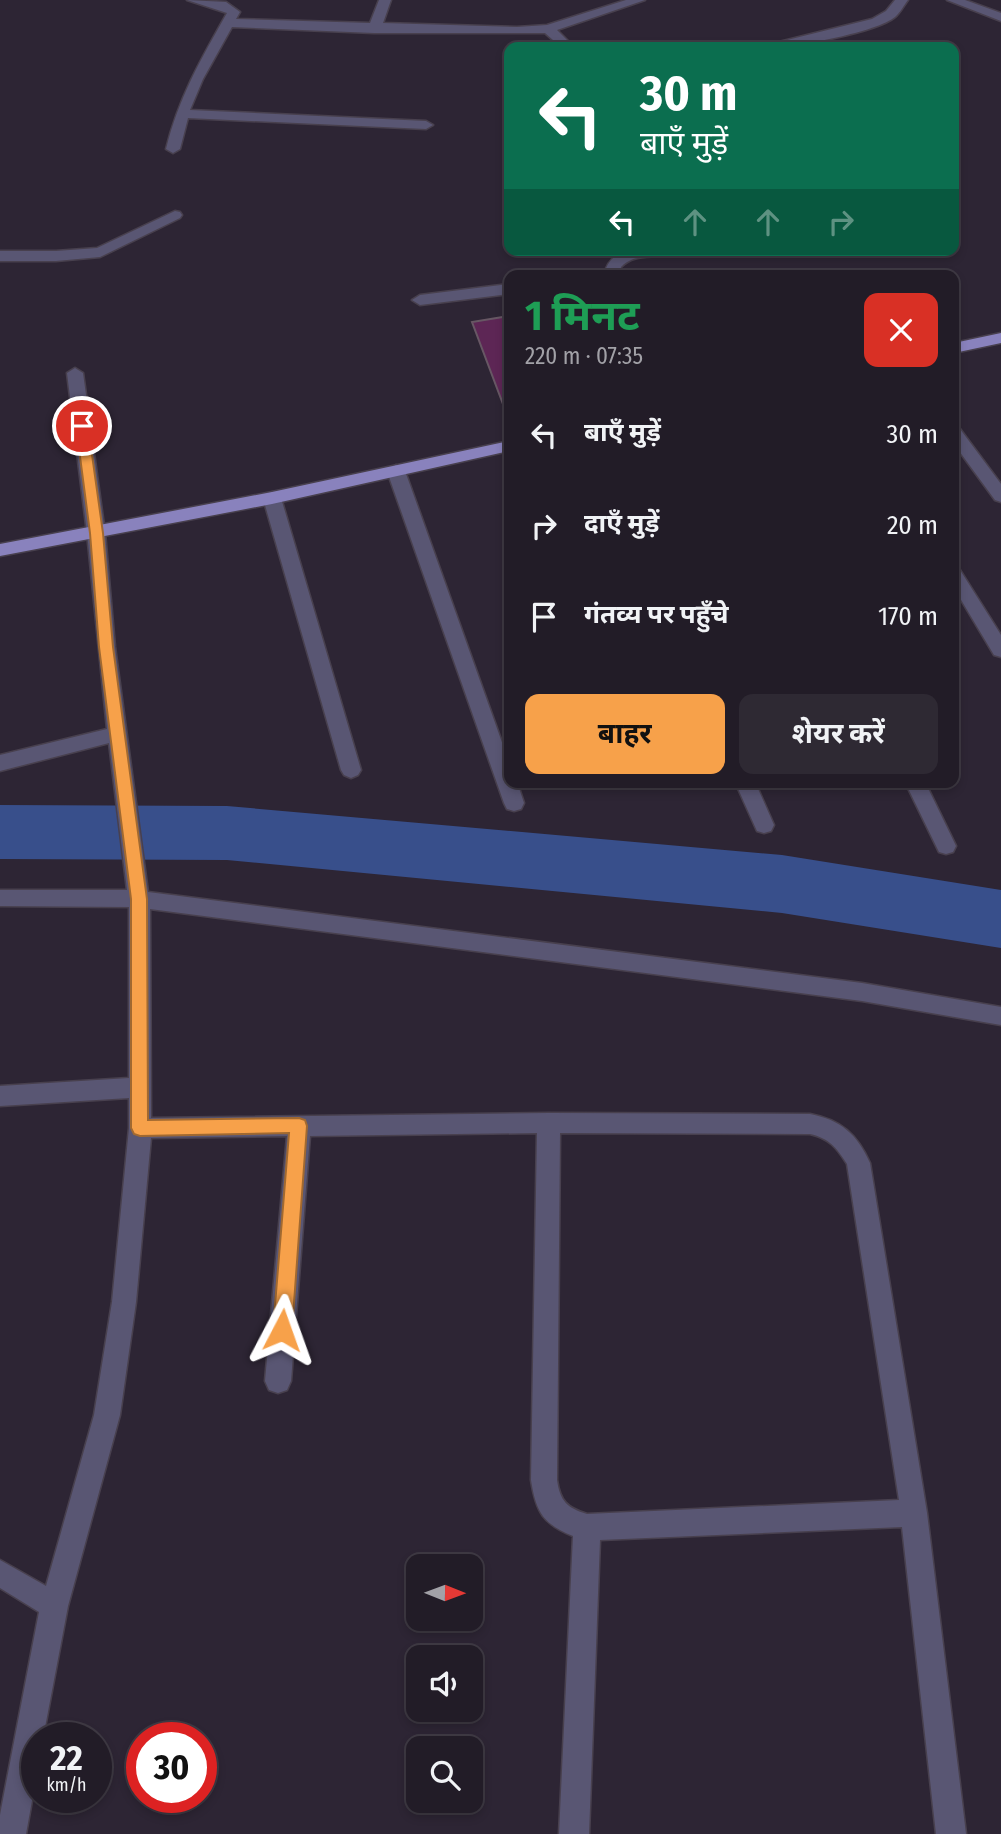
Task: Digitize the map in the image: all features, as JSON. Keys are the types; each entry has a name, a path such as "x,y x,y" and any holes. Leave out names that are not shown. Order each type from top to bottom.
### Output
{"main road":[{"path":"959,347 1001,338"},
{"path":"0,550 272,498 504,447"}],"street":[{"path":"173,149 181,114 205,59 234,12 230,8 194,0"},
{"path":"374,29 386,0"},
{"path":"229,23 374,29 548,29 639,0"},
{"path":"796,42 877,22 891,14 902,0"},
{"path":"953,0 1001,17"},
{"path":"548,29 562,42"},
{"path":"181,114 426,125"},
{"path":"0,256 56,256 100,252 175,215"},
{"path":"612,270 617,259 625,256"},
{"path":"420,300 504,290"},
{"path":"11,1834 54,1606 107,1415 124,1301 140,1128 139,899 106,647 96,533 75,373"},
{"path":"959,440 1001,496"},
{"path":"396,471 504,775"},
{"path":"272,498 351,770"},
{"path":"959,582 1001,650"},
{"path":"0,763 117,733"},
{"path":"509,788 514,803"},
{"path":"748,788 764,825"},
{"path":"918,788 946,846"},
{"path":"0,898 139,899 641,962 862,992 1001,1016"},
{"path":"0,1096 140,1087"},
{"path":"140,1128 549,1123 810,1124 825,1126 846,1139 858,1163 914,1513 951,1834"},
{"path":"549,1123 544,1480 546,1500 553,1511 561,1519 587,1527 914,1513"},
{"path":"278,1381 299,1126"},
{"path":"574,1834 587,1527"},
{"path":"0,1573 54,1606"}],"building":[{"path":"504,317 504,407 472,322"}],"waterway":[{"path":"0,832 227,833 782,884 1001,919"}],"route":[{"path":"82,426 96,533 106,647 139,899 140,1128 299,1126 282,1330"}]}
